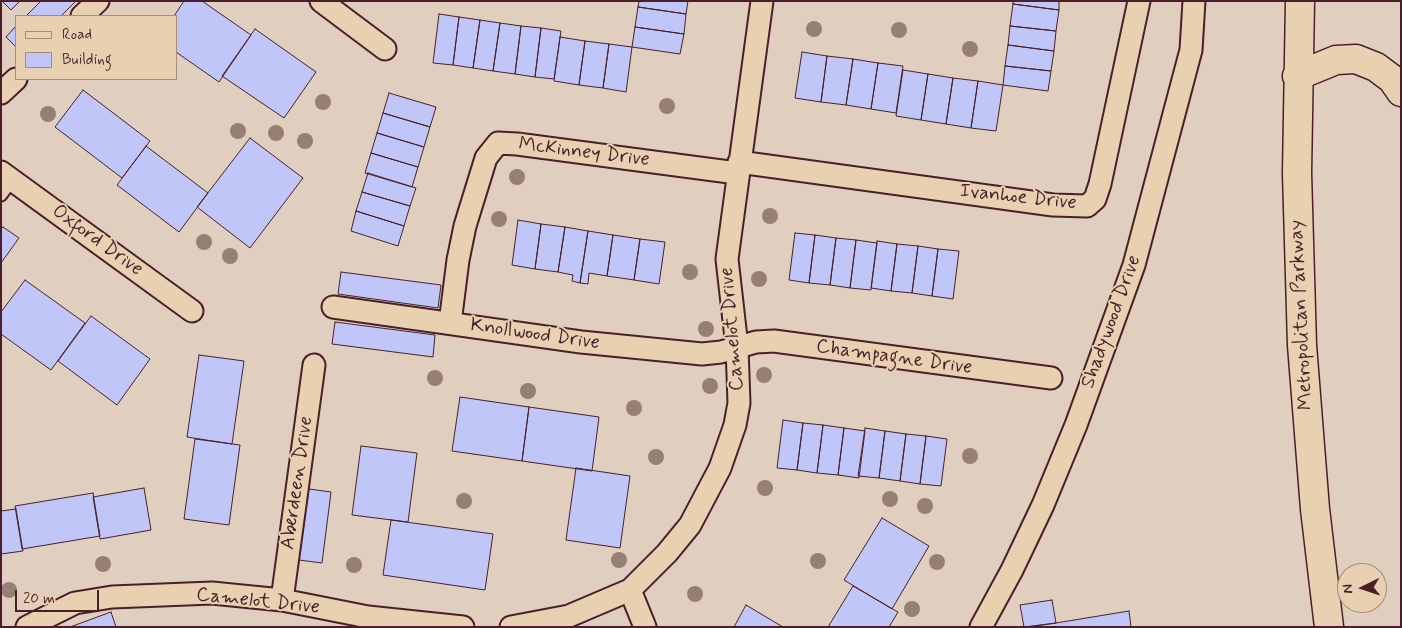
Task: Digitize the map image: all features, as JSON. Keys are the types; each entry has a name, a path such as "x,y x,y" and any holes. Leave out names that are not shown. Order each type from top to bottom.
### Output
{"main road":[{"name":"Metropolitan Parkway","path":"1300,1 1297,76 1297,173 1302,345 1316,509 1329,627"},
{"path":"1297,76 1336,60 1356,59 1376,67 1392,79 1401,92"}],"street":[{"path":"83,15 98,1"},
{"path":"321,1 386,49"},
{"name":"Camelot Drive","path":"511,627 569,616 630,590 667,553 690,525 720,468 735,425 739,403 737,347 727,259 762,1"},
{"name":"Ivanhoe Drive","path":"738,168 1053,204 1087,206 1095,198 1100,184 1138,1"},
{"name":"Shadywood Drive","path":"981,627 1012,570 1076,425 1134,265 1191,50 1194,1"},
{"path":"1,93 15,80"},
{"name":"McKinney Drive","path":"450,323 458,260 465,226 486,158 498,143 738,168"},
{"name":"Oxford Drive","path":"5,182 192,311"},
{"name":"Knollwood Drive","path":"333,307 581,342 702,354 737,347"},
{"name":"Champagne Drive","path":"737,347 756,342 774,342 1051,378"},
{"name":"Aberdeen Drive","path":"282,600 314,365"},
{"path":"630,590 645,627"},
{"name":"Camelot Drive","path":"27,627 75,603 112,597 212,593 282,600 367,622 463,627"}],"building":[{"path":"2,1 20,1 11,10"},
{"path":"41,1 76,1 62,15 27,15"},
{"path":"184,1 202,1 251,35 219,82 178,53 178,15 175,15"},
{"path":"639,1 688,1 686,14 638,7"},
{"path":"1013,1 1059,1 1059,10 1013,4"},
{"path":"1013,4 1059,10 1056,31 1010,26"},
{"path":"638,7 686,14 684,34 635,27"},
{"path":"439,14 459,17 453,65 433,63"},
{"path":"459,17 480,20 473,68 453,65"},
{"path":"480,20 500,23 493,71 473,68"},
{"path":"500,23 521,26 515,74 493,71"},
{"path":"521,26 541,28 535,77 515,74"},
{"path":"1010,26 1056,31 1054,51 1008,45"},
{"path":"15,27 15,46 6,37"},
{"path":"635,27 684,34 680,54 632,47"},
{"path":"541,28 561,31 554,79 535,77"},
{"path":"255,29 316,72 284,118 222,76"},
{"path":"560,37 585,41 579,85 554,81"},
{"path":"585,41 609,44 603,88 579,85"},
{"path":"609,44 632,47 626,92 603,88"},
{"path":"1008,45 1054,51 1051,71 1005,66"},
{"path":"802,52 827,56 821,102 795,98"},
{"path":"827,56 853,59 846,105 821,102"},
{"path":"853,59 878,63 871,109 846,105"},
{"path":"878,63 903,66 896,113 871,109"},
{"path":"1005,66 1051,71 1048,91 1003,85"},
{"path":"903,70 928,74 921,120 896,116"},
{"path":"928,74 953,78 946,124 921,120"},
{"path":"953,78 978,81 971,128 946,124"},
{"path":"978,81 1003,85 996,131 971,128"},
{"path":"83,90 150,141 122,178 55,127"},
{"path":"389,93 436,107 430,127 383,113"},
{"path":"383,113 430,127 424,147 377,133"},
{"path":"377,133 424,147 418,167 371,153"},
{"path":"250,138 303,178 250,248 197,207"},
{"path":"146,146 208,193 179,232 117,185"},
{"path":"371,153 418,167 412,187 365,173"},
{"path":"368,173 416,188 410,206 362,192"},
{"path":"362,192 410,206 404,226 356,211"},
{"path":"356,211 404,226 398,246 351,231"},
{"path":"518,220 541,224 535,269 512,265"},
{"path":"541,224 565,227 558,272 535,269"},
{"path":"3,227 19,238 1,263 1,229"},
{"path":"565,227 588,231 580,283 572,281 573,275 558,272"},
{"path":"588,231 613,235 607,276 589,273 588,284 580,283"},
{"path":"795,233 815,235 809,283 789,280"},
{"path":"613,235 640,239 634,280 607,276"},
{"path":"815,235 836,238 830,285 809,283"},
{"path":"836,238 856,240 850,288 830,285"},
{"path":"640,239 665,242 659,284 634,280"},
{"path":"856,240 877,243 871,290 850,288"},
{"path":"877,241 897,244 891,291 871,288"},
{"path":"897,244 918,246 912,293 891,291"},
{"path":"918,246 938,249 932,296 912,293"},
{"path":"938,249 959,251 953,299 932,296"},
{"path":"341,272 441,285 438,308 338,294"},
{"path":"25,280 85,323 51,370 1,334 1,312"},
{"path":"91,316 150,359 117,405 58,361"},
{"path":"335,322 435,335 433,357 332,344"},
{"path":"199,355 244,361 232,444 187,437"},
{"path":"460,397 529,407 522,461 452,451"},
{"path":"529,407 599,417 592,471 522,461"},
{"path":"783,420 803,423 797,470 777,468"},
{"path":"803,423 823,425 817,473 797,470"},
{"path":"823,425 844,428 838,475 817,473"},
{"path":"844,428 865,431 859,478 838,475"},
{"path":"865,428 885,431 879,478 858,476"},
{"path":"885,431 906,434 900,481 879,478"},
{"path":"906,434 926,436 920,484 900,481"},
{"path":"926,436 947,439 941,486 920,484"},
{"path":"195,439 240,445 229,525 184,519"},
{"path":"361,446 417,453 408,522 352,515"},
{"path":"576,468 630,476 620,548 566,540"},
{"path":"144,488 151,530 100,539 93,497"},
{"path":"309,489 331,492 322,563 299,560"},
{"path":"93,493 100,536 22,549 15,506"},
{"path":"16,509 23,551 1,554 1,511"},
{"path":"882,518 929,546 892,609 844,580"},
{"path":"391,520 493,534 485,590 383,575"},
{"path":"853,586 898,612 889,627 828,627"},
{"path":"1052,600 1056,623 1024,627 1020,605"},
{"path":"746,605 783,627 734,627"},
{"path":"1129,611 1131,627 1029,627 1056,623"},
{"path":"111,612 116,627 70,627"}]}
